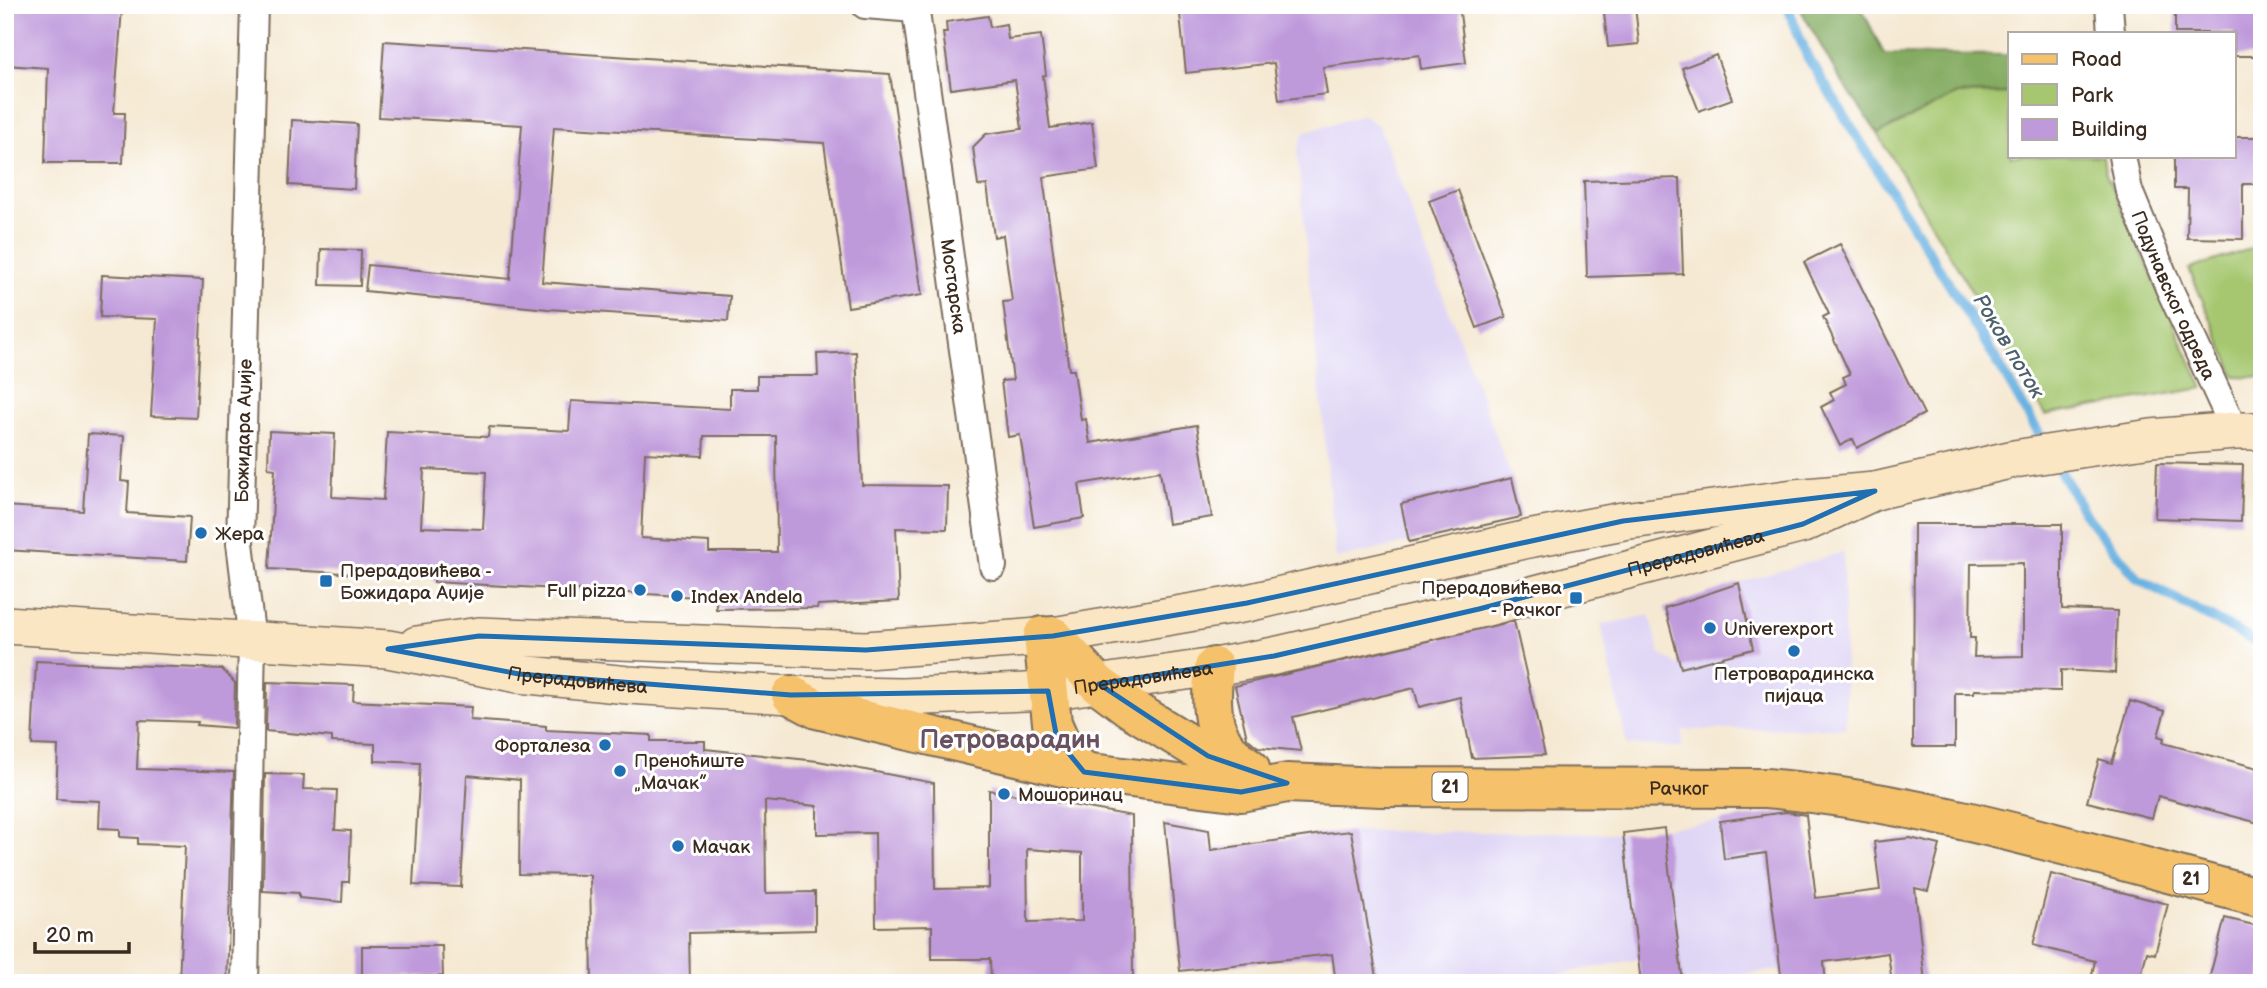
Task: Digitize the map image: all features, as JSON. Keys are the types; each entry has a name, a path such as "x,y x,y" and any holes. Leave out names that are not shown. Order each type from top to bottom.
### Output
{"main road":[{"name":"Прерадовићева","path":"388,649 479,636 866,650 1048,636 1247,603 1528,539 1623,521 1794,498 1875,491 2014,459 2099,445 2151,438 2249,431"},
{"name":"Прерадовићева","path":"5,625 388,649 519,674 628,685 791,695 902,697 1048,691 1274,656 1479,609 1803,524 1875,491"},
{"name":"21","path":"1048,636 1098,684 1183,743 1208,756 1247,766 1287,783"},
{"path":"1048,636 1048,691 1052,723 1066,755 1084,772"},
{"path":"1214,667 1211,699 1217,731 1223,745 1247,766"},
{"name":"21","path":"791,695 817,709 1084,772"},
{"name":"Рачког","path":"1084,772 1241,792 1287,783 1381,787 1766,788 1812,792 1929,813 2262,898"}],"street":[{"name":"Божидара Аџије","path":"245,983 252,641 240,543 254,5"},
{"path":"865,5 915,7"},
{"path":"2109,5 2111,32"},
{"name":"Мостарска","path":"915,7 993,566"},
{"name":"Подунавског одреда","path":"2122,158 2129,191 2169,288 2249,431"}],"highlighted area":[{"path":"1875,491 1803,524 1479,609 1274,656 1099,684 1208,756 1287,783 1241,792 1084,772 1057,739 1048,691 791,695 519,674 388,649 479,636 866,650 1053,636 1247,603 1623,521"}],"shaded area":[{"path":"1363,115 1379,126 1512,478 1521,517 1336,559 1297,151 1303,133"},
{"name":"Петроварадинска пијаца","path":"1843,552 1846,728 1683,730 1682,747 1627,745 1601,625 1650,615 1660,654 1682,668 1752,649 1739,583"},
{"path":"1720,821 1724,858 1766,853 1780,970 1683,981 1664,828"},
{"path":"1351,831 1623,833 1638,959 1515,983 1336,983 1315,835"},
{"path":"1294,974 1295,983 1248,983"}],"green space":[{"path":"1798,5 1860,5 1884,54 2008,55 2008,93 1957,94 1878,134 1838,76"},
{"path":"2008,93 2008,158 2103,158 2105,172 2203,388 2045,415 1878,134 1957,94"},
{"path":"2262,245 2262,377 2235,376 2189,269"}],"building":[{"path":"5,5 122,8 114,113 125,113 123,163 45,163 48,68 5,65"},
{"path":"1179,5 1459,5 1466,63 1421,69 1419,55 1323,67 1327,94 1279,100 1274,63 1186,73"},
{"path":"1603,5 1635,5 1639,44 1608,47"},
{"path":"2175,5 2262,5 2262,56 2236,56 2236,32 2175,32"},
{"path":"988,16 990,27 1006,24 1008,39 1041,35 1050,128 1092,122 1098,169 1043,177 1069,370 1074,370 1081,420 1086,419 1090,443 1197,425 1212,517 1168,524 1160,471 1079,484 1084,518 1034,527 1020,435 1008,437 1001,381 1013,380 1003,302 1012,301 1003,235 994,237 987,185 978,186 973,147 986,134 1022,129 1015,80 951,89 943,33 947,33 946,22"},
{"path":"384,41 890,74 922,295 848,307 824,143 554,127 542,282 730,296 728,321 548,309 365,291 368,265 510,279 522,125 379,117"},
{"path":"1716,55 1732,99 1699,111 1682,68"},
{"path":"292,120 357,124 354,189 289,185"},
{"path":"2236,137 2262,137 2262,184 2243,184 2243,239 2187,238 2188,189 2174,189 2174,158 2236,158"},
{"path":"1680,178 1683,274 1587,277 1584,181"},
{"path":"1458,190 1506,317 1477,328 1429,201"},
{"path":"1840,244 1924,414 1857,448 1853,439 1840,446 1821,407 1834,400 1830,392 1846,384 1843,377 1850,374 1823,317 1829,314 1804,262"},
{"path":"321,249 361,250 360,286 320,285"},
{"path":"102,275 203,280 196,418 151,416 157,319 100,317"},
{"path":"856,352 862,485 948,486 947,529 896,528 899,601 818,605 817,608 716,609 716,598 434,582 434,578 269,569 275,469 268,468 269,431 335,434 332,497 383,500 387,432 488,437 489,427 569,431 571,401 730,409 730,389 757,389 757,376 818,376 817,354","holes":["704,436 776,436 777,552 709,552 709,542 641,538 645,453 703,456","424,469 486,472 483,529 421,527"]},
{"path":"88,434 124,436 121,481 129,482 127,513 190,517 187,561 5,550 5,506 83,511"},
{"path":"2157,463 2243,465 2241,521 2155,518"},
{"path":"1512,478 1521,517 1409,542 1401,504"},
{"path":"1914,524 2062,524 2062,609 2117,611 2115,673 2061,670 2061,691 1974,690 1974,693 1955,693 1955,747 1913,747","holes":["2023,563 2023,656 1974,657 1975,638 1970,638 1971,564"]},
{"name":"Univerexport","path":"1739,583 1753,649 1681,668 1665,608"},
{"path":"1514,621 1545,755 1472,758 1460,697 1419,707 1414,688 1293,717 1301,751 1258,747 1247,738 1235,686"},
{"path":"36,661 222,669 235,683 234,728 197,725 198,722 139,720 137,769 234,772 227,983 179,983 185,846 138,844 138,838 120,837 120,829 99,828 100,801 56,799 58,746 32,745"},
{"path":"267,682 354,685 353,701 471,707 470,720 546,726 546,730 651,735 651,741 705,741 705,749 818,761 934,783 935,889 989,888 989,790 1132,816 1133,983 991,983 990,959 932,959 932,926 876,927 875,833 817,834 817,806 765,801 766,893 815,892 815,930 689,933 690,983 592,983 590,875 519,874 520,780 467,775 461,887 413,885 420,763 375,761 375,744 332,742 332,737 266,731","holes":["1027,849 1082,853 1082,921 1028,922"]},
{"path":"2130,701 2165,711 2158,736 2164,738 2163,743 2262,769 2262,824 2158,796 2152,818 2087,802 2099,759 2112,763"},
{"path":"265,774 304,775 303,789 337,790 335,830 351,831 349,882 343,882 342,902 299,898 299,893 263,891"},
{"path":"1786,812 1806,815 1816,898 1880,890 1874,842 1910,838 1940,845 1928,891 1915,888 1925,983 1892,983 1888,953 1824,962 1826,983 1782,983 1766,853 1724,859 1720,821"},
{"path":"1165,822 1209,830 1211,850 1351,831 1378,983 1336,983 1332,954 1180,971"},
{"path":"1664,828 1683,983 1641,983 1623,833"},
{"path":"2051,874 2168,904 2155,954 2147,952 2139,983 2090,983 2095,961 2033,945"},
{"path":"2225,918 2262,927 2262,983 2208,983"},
{"path":"362,946 442,946 443,976 362,977"}],"waterway":[{"name":"Роков поток","path":"1787,5 1807,56 1995,358 2046,446"},
{"name":"Роков поток","path":"2054,460 2085,514 2138,579 2262,645"}],"place":[{"name":"Жера","path":"201,533"},
{"name":"Прерадовићева - Божидара Аџије","path":"326,581"},
{"name":"Full pizza","path":"640,590"},
{"name":"Index Andela","path":"677,596"},
{"name":"Прерадовићева - Рачког","path":"1576,598"},
{"name":"Univerexport","path":"1710,628"},
{"name":"Петроварадинска пијаца","path":"1794,651"},
{"name":"Форталеза","path":"605,745"},
{"name":"Преноћиште „Мачак”","path":"620,771"},
{"name":"Мошоринац","path":"1004,794"},
{"name":"Мачак","path":"678,846"}],"district":[{"name":"Петроварадин","path":"1010,739"}]}
